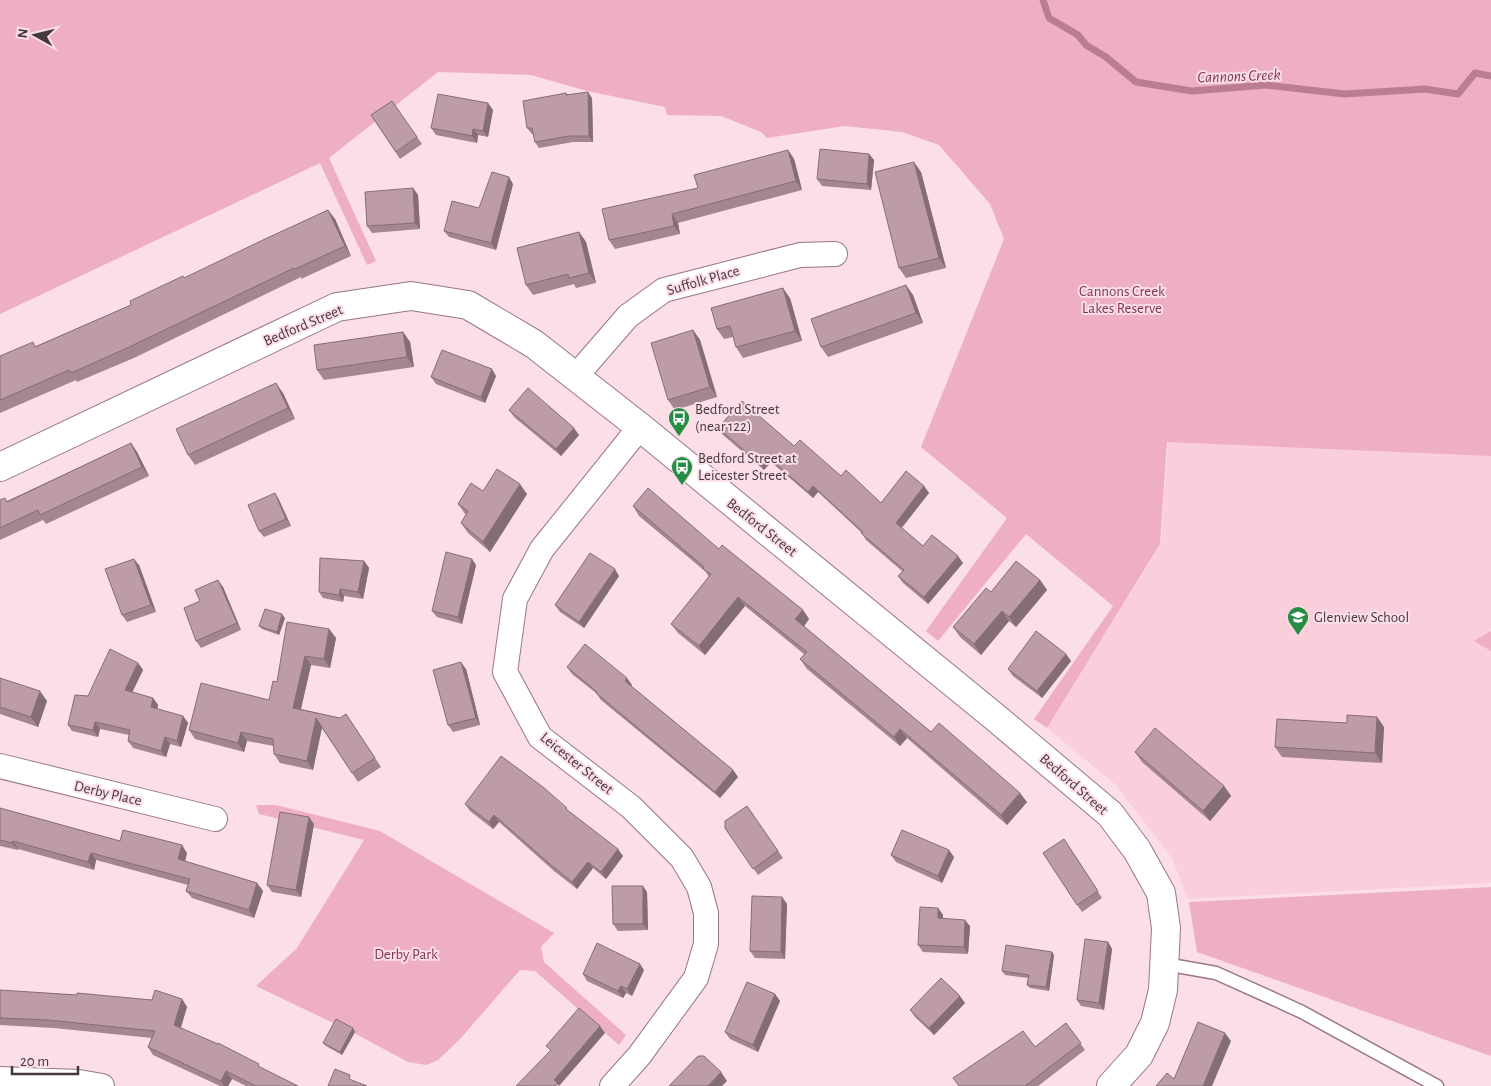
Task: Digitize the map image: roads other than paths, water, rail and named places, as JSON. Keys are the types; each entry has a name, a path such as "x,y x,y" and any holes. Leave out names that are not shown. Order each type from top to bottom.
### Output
{"street":[{"name":"Suffolk Place","path":"576,376 628,316 664,290 800,255 834,254"},
{"name":"Bedford Street","path":"0,466 337,308 411,296 468,304 534,344 640,426 1110,814 1137,850 1161,893 1166,928 1163,990 1154,1023 1139,1055 1111,1086"},
{"name":"Leicester Street","path":"612,1086 639,1056 696,978 706,944 706,913 699,887 682,858 631,807 540,737 505,672 515,599 542,549 640,426"},
{"name":"Derby Place","path":"0,766 215,820"},
{"path":"0,1079 79,1082 102,1086"}],"lane":[{"path":"1165,964 1216,973 1302,1012 1437,1086"}],"waterway":[{"name":"Cannons Creek","path":"1043,0 1049,18 1078,35 1086,45 1106,57 1136,82 1192,91 1266,85 1345,94 1425,89 1458,94 1475,73 1491,76"}],"place":[{"name":"Bedford Street (near 122)","path":"679,437"},
{"name":"Bedford Street at Leicester Street","path":"682,486"},
{"name":"Glenview School","path":"1298,636"}],"park label":[{"name":"Cannons Creek Lakes Reserve","path":"1122,300"},
{"name":"Derby Park","path":"406,954"}]}
